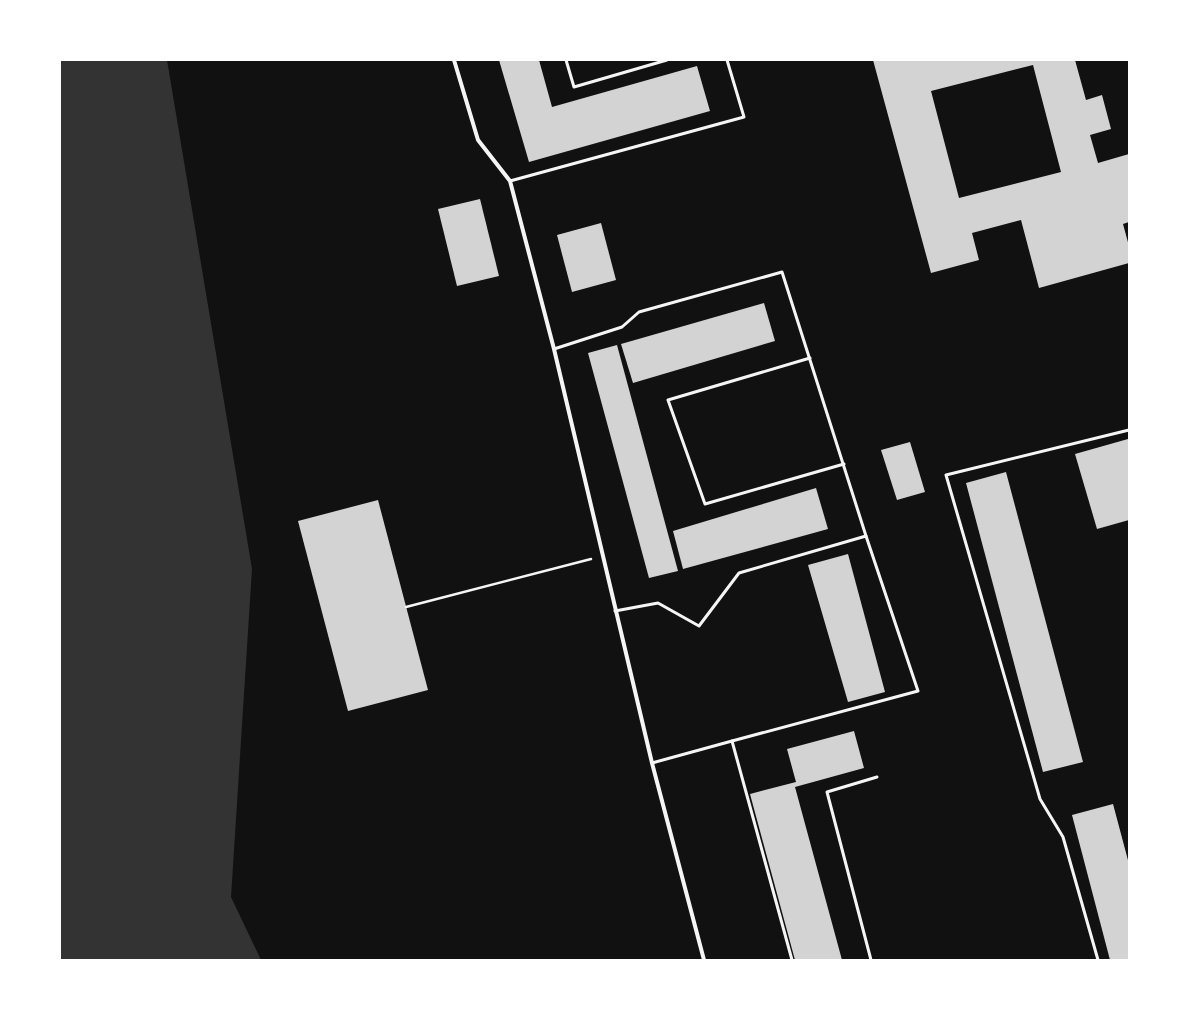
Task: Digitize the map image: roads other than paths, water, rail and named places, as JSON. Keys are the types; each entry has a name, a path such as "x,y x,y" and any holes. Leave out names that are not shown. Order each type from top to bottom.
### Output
{"street":[{"path":"454,60 478,140 510,181 554,349 652,764 704,960"}],"lane":[{"path":"566,60 574,88 668,60"},
{"path":"510,181 744,117 727,60"},
{"path":"554,349 622,328 639,312 782,272 866,536 918,691 732,740 652,764"},
{"path":"810,358 668,400 705,504 844,464"},
{"path":"1098,960 1063,837 1040,799 946,475 1129,430"},
{"path":"616,611 658,603 699,626 739,573 866,536"},
{"path":"732,740 792,960"},
{"path":"871,960 827,792 877,777"}]}
